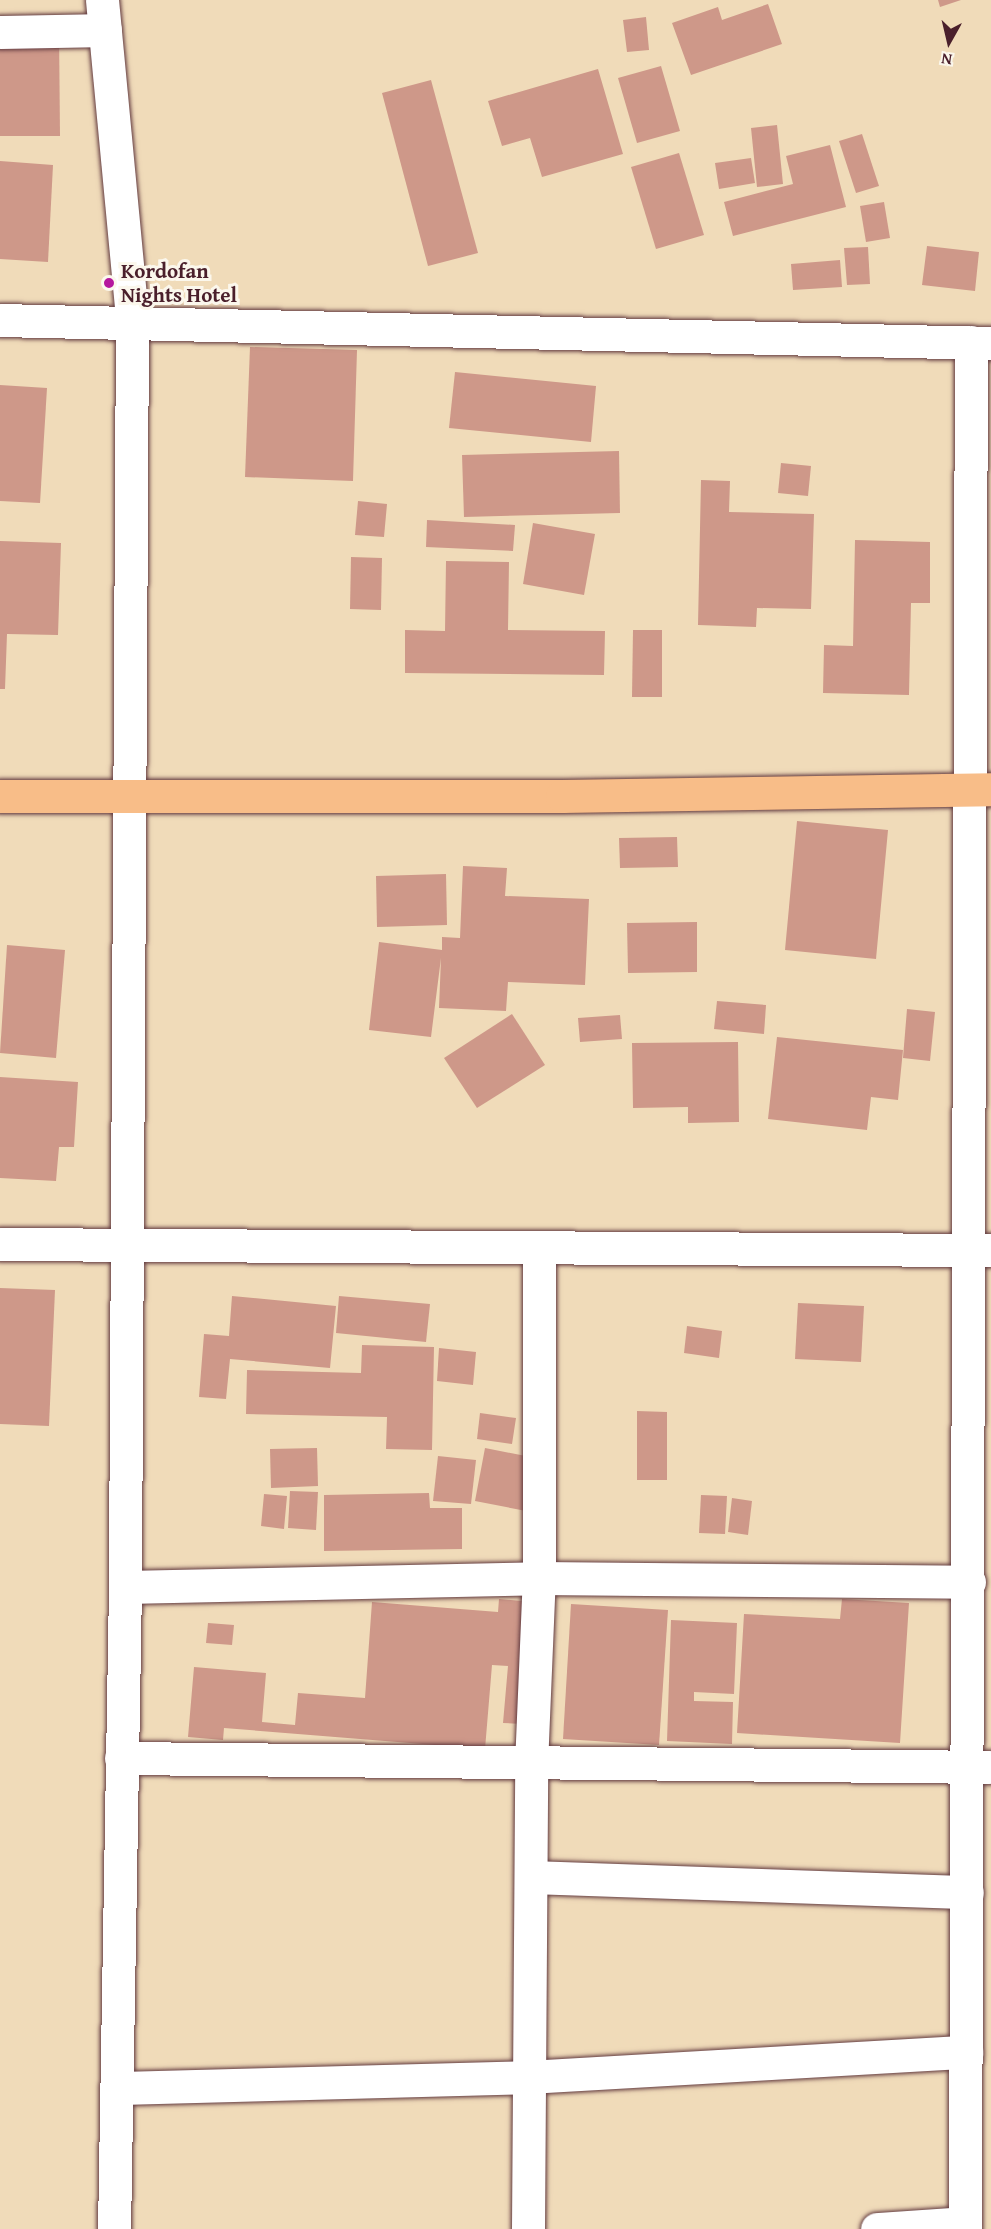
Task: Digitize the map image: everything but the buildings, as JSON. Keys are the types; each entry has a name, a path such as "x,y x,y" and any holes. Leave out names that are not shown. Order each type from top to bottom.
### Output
{"main road":[{"path":"0,796 562,796 981,789"}],"street":[{"path":"0,32 104,15 132,321 125,1587 114,2229"},
{"path":"0,320 132,321 981,343 981,1250 969,1582 980,1767 975,1912 966,2052 978,2175 965,2226 877,2229"},
{"path":"0,1244 981,1250"},
{"path":"528,2229 527,2077 533,1877 531,1765 539,1578 539,1249"},
{"path":"125,1587 539,1578 969,1582"},
{"path":"121,1758 531,1765 980,1767"},
{"path":"533,1877 975,1912"},
{"path":"118,2088 527,2077 966,2052"}],"place":[{"name":"Kordofan Nights Hotel","path":"109,283"}]}
